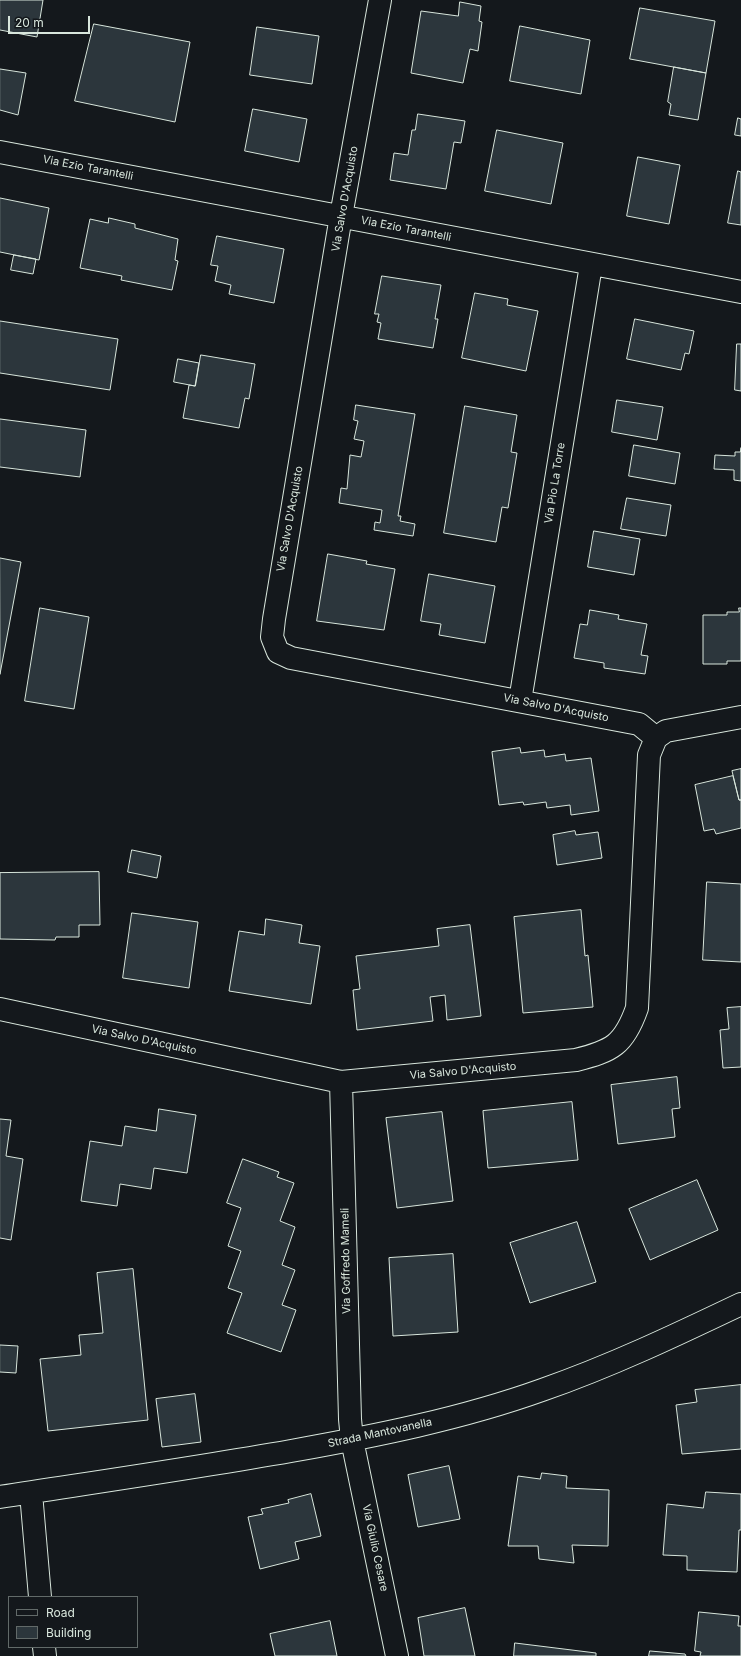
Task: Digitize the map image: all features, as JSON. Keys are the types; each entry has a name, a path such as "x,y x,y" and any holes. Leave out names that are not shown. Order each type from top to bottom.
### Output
{"street":[{"name":"Via Salvo D'Acquisto","path":"0,1009 341,1082 576,1060 600,1054 618,1044 631,1026 637,1008 649,755 656,738 639,724 292,658 278,652 272,637 341,216 380,0"},
{"name":"Via Ezio Tarantelli","path":"0,152 591,265 741,292"},
{"name":"Via Pio La Torre","path":"520,701 591,265"},
{"path":"656,738 666,731 741,717"},
{"name":"Via Goffredo Mameli","path":"341,1082 350,1419 352,1440"},
{"name":"Strada Mantovanella","path":"0,1497 228,1462 352,1440 449,1418 542,1391 631,1356 741,1304"},
{"name":"Via Giulio Cesare","path":"352,1440 397,1656"},
{"path":"31,1493 40,1596"}],"building":[{"path":"0,0 43,0 37,37 0,30"},
{"path":"460,2 481,6 479,21 482,22 478,51 470,49 463,83 411,73 421,11 458,16"},
{"path":"640,8 715,21 706,73 630,59"},
{"path":"94,24 190,42 175,122 75,101"},
{"path":"520,26 590,40 581,94 510,81"},
{"path":"257,27 319,36 312,84 250,75"},
{"path":"674,67 706,73 698,120 669,115 671,104 668,102"},
{"path":"0,69 26,73 18,115 0,110"},
{"path":"253,109 307,119 299,162 245,151"},
{"path":"418,114 465,121 461,143 454,142 446,189 390,180 394,153 408,155 412,130 415,130"},
{"path":"738,118 741,119 741,136 735,135"},
{"path":"497,130 563,143 551,204 485,191"},
{"path":"638,157 680,165 669,224 627,216"},
{"path":"738,171 741,172 741,225 728,223"},
{"path":"0,198 49,208 39,260 0,252"},
{"path":"109,218 135,224 135,228 178,239 175,260 178,261 172,290 121,280 122,276 80,268 90,219 108,223"},
{"path":"217,236 284,249 274,303 229,294 231,285 215,281 218,266 211,265"},
{"path":"14,255 36,259 33,274 11,270"},
{"path":"382,276 441,285 435,319 438,319 433,348 378,339 381,323 377,322 379,314 375,314"},
{"path":"475,293 508,299 507,305 538,311 526,371 462,358"},
{"path":"635,319 694,331 689,354 685,353 681,370 627,359"},
{"path":"0,321 118,339 110,390 0,373"},
{"path":"737,344 741,344 741,391 735,390"},
{"path":"201,355 255,364 249,399 245,398 239,428 183,418 189,385 195,386"},
{"path":"178,359 199,363 195,386 174,382"},
{"path":"617,400 663,407 657,440 612,432"},
{"path":"356,405 415,414 398,516 401,516 400,521 415,524 413,536 374,530 375,522 380,523 382,510 339,503 341,488 347,489 350,455 361,457 364,441 354,439 358,421 354,420"},
{"path":"465,406 517,415 511,452 517,453 508,508 502,507 496,542 444,533"},
{"path":"0,419 86,430 80,477 0,467"},
{"path":"634,445 680,453 675,484 629,476"},
{"path":"741,448 741,481 734,480 734,470 714,469 715,455 735,456 735,452 740,452"},
{"path":"627,498 671,505 666,536 621,529"},
{"path":"594,531 640,539 634,575 588,567"},
{"path":"328,554 367,561 366,564 395,569 384,630 317,621"},
{"path":"0,558 21,562 0,674"},
{"path":"429,574 495,586 485,643 439,635 441,624 421,621"},
{"path":"40,608 89,617 74,709 25,701"},
{"path":"739,608 741,608 741,661 727,661 727,664 703,664 703,615 727,615 727,612 739,612"},
{"path":"590,610 619,615 618,619 647,624 641,655 648,656 645,674 604,668 604,663 574,658 580,624 587,625"},
{"path":"520,748 521,753 544,750 545,757 565,754 566,761 591,758 599,811 571,815 570,805 547,808 546,802 524,805 523,802 499,805 492,752"},
{"path":"741,769 741,800 739,800 732,771"},
{"path":"733,776 739,800 741,800 741,828 716,834 714,829 704,831 695,785"},
{"path":"575,831 576,835 598,832 602,858 557,865 553,835"},
{"path":"132,850 161,856 157,878 128,872"},
{"path":"99,872 100,925 79,925 79,937 56,937 55,940 0,939 0,873"},
{"path":"707,882 741,884 741,962 703,960"},
{"path":"581,910 585,956 588,955 593,1007 523,1013 514,917"},
{"path":"132,913 198,922 189,988 123,978"},
{"path":"266,919 302,925 299,943 320,946 311,1004 229,991 239,931 264,935"},
{"path":"470,925 481,1016 447,1020 445,995 430,997 433,1021 357,1030 353,990 360,989 356,956 439,946 437,929"},
{"path":"741,1007 741,1067 723,1068 720,1030 729,1029 727,1008"},
{"path":"677,1077 680,1108 672,1109 675,1137 618,1144 611,1085"},
{"path":"572,1102 578,1160 488,1168 483,1111"},
{"path":"159,1109 196,1115 187,1173 154,1168 151,1189 120,1184 117,1206 81,1201 90,1141 122,1146 125,1126 156,1131"},
{"path":"442,1112 453,1201 397,1208 386,1118"},
{"path":"0,1119 11,1120 6,1156 23,1159 11,1240 0,1238"},
{"path":"243,1159 279,1172 277,1177 294,1183 280,1221 295,1227 282,1265 295,1270 282,1305 296,1310 281,1352 227,1333 242,1293 228,1288 241,1251 228,1246 241,1208 227,1203"},
{"path":"697,1180 718,1230 650,1260 629,1209"},
{"path":"577,1222 596,1282 530,1303 510,1243"},
{"path":"453,1254 458,1332 393,1336 389,1258"},
{"path":"133,1269 148,1420 48,1431 40,1359 81,1355 79,1335 103,1333 97,1273"},
{"path":"0,1345 18,1346 16,1373 0,1372"},
{"path":"741,1385 741,1449 682,1454 676,1405 697,1402 695,1390"},
{"path":"195,1394 201,1442 162,1447 156,1399"},
{"path":"449,1466 460,1519 418,1527 408,1475"},
{"path":"542,1473 567,1476 566,1488 609,1490 608,1546 572,1545 574,1563 539,1559 538,1546 508,1546 518,1476 540,1479"},
{"path":"706,1492 741,1494 741,1530 739,1530 737,1572 687,1570 687,1556 663,1555 667,1504 703,1508"},
{"path":"311,1494 321,1536 295,1542 299,1559 260,1569 248,1517 263,1514 261,1509 289,1503 288,1500"},
{"path":"465,1608 475,1656 424,1656 418,1618"},
{"path":"699,1612 739,1616 738,1626 741,1626 741,1656 700,1656 701,1652 695,1651"},
{"path":"330,1621 337,1656 275,1656 270,1634"},
{"path":"515,1643 596,1653 596,1656 514,1656"},
{"path":"650,1651 685,1654 686,1656 649,1656"}]}
